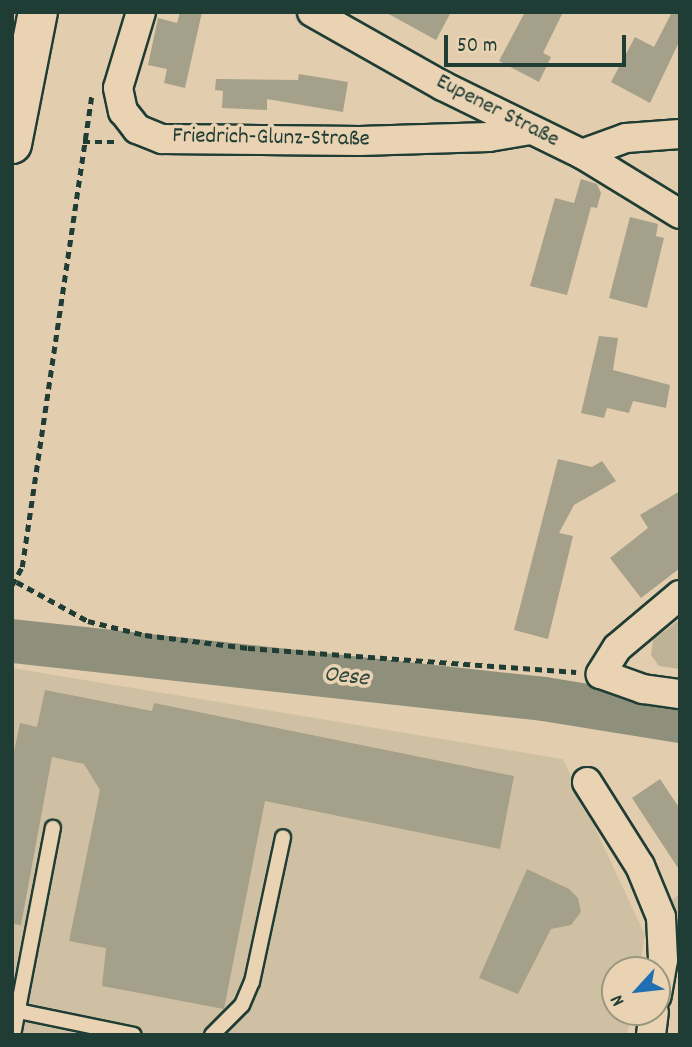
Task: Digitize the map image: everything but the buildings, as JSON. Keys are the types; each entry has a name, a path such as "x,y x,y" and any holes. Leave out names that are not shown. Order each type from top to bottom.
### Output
{"main road":[{"path":"12,144 38,12"}],"street":[{"name":"Friedrich-Glunz-Straße","path":"141,12 118,88 123,111 137,129 162,139 360,141 488,137 530,130"},
{"name":"Eupener Straße","path":"312,12 530,130 582,154 680,214"},
{"path":"582,154 626,138 680,134"},
{"path":"680,595 617,648 601,674 643,689 680,694"},
{"path":"587,782 640,866 661,917 663,956"}],"lane":[{"path":"13,1035 53,828"},
{"path":"212,1035 242,1005 252,982 283,838"},
{"path":"18,1011 134,1035"}],"path":[{"path":"94,88 86,115 15,583 88,621 145,635 248,648 601,674"}],"shaded area":[{"path":"680,619 680,669 659,666 651,655 653,640"},
{"path":"12,668 563,759 645,935 641,956 601,956 601,1026 629,1026 627,1035 12,1035"},
{"path":"680,894 680,960 673,958 668,902"}],"waterway":[{"name":"Oese","path":"12,641 544,699 680,721"}]}
